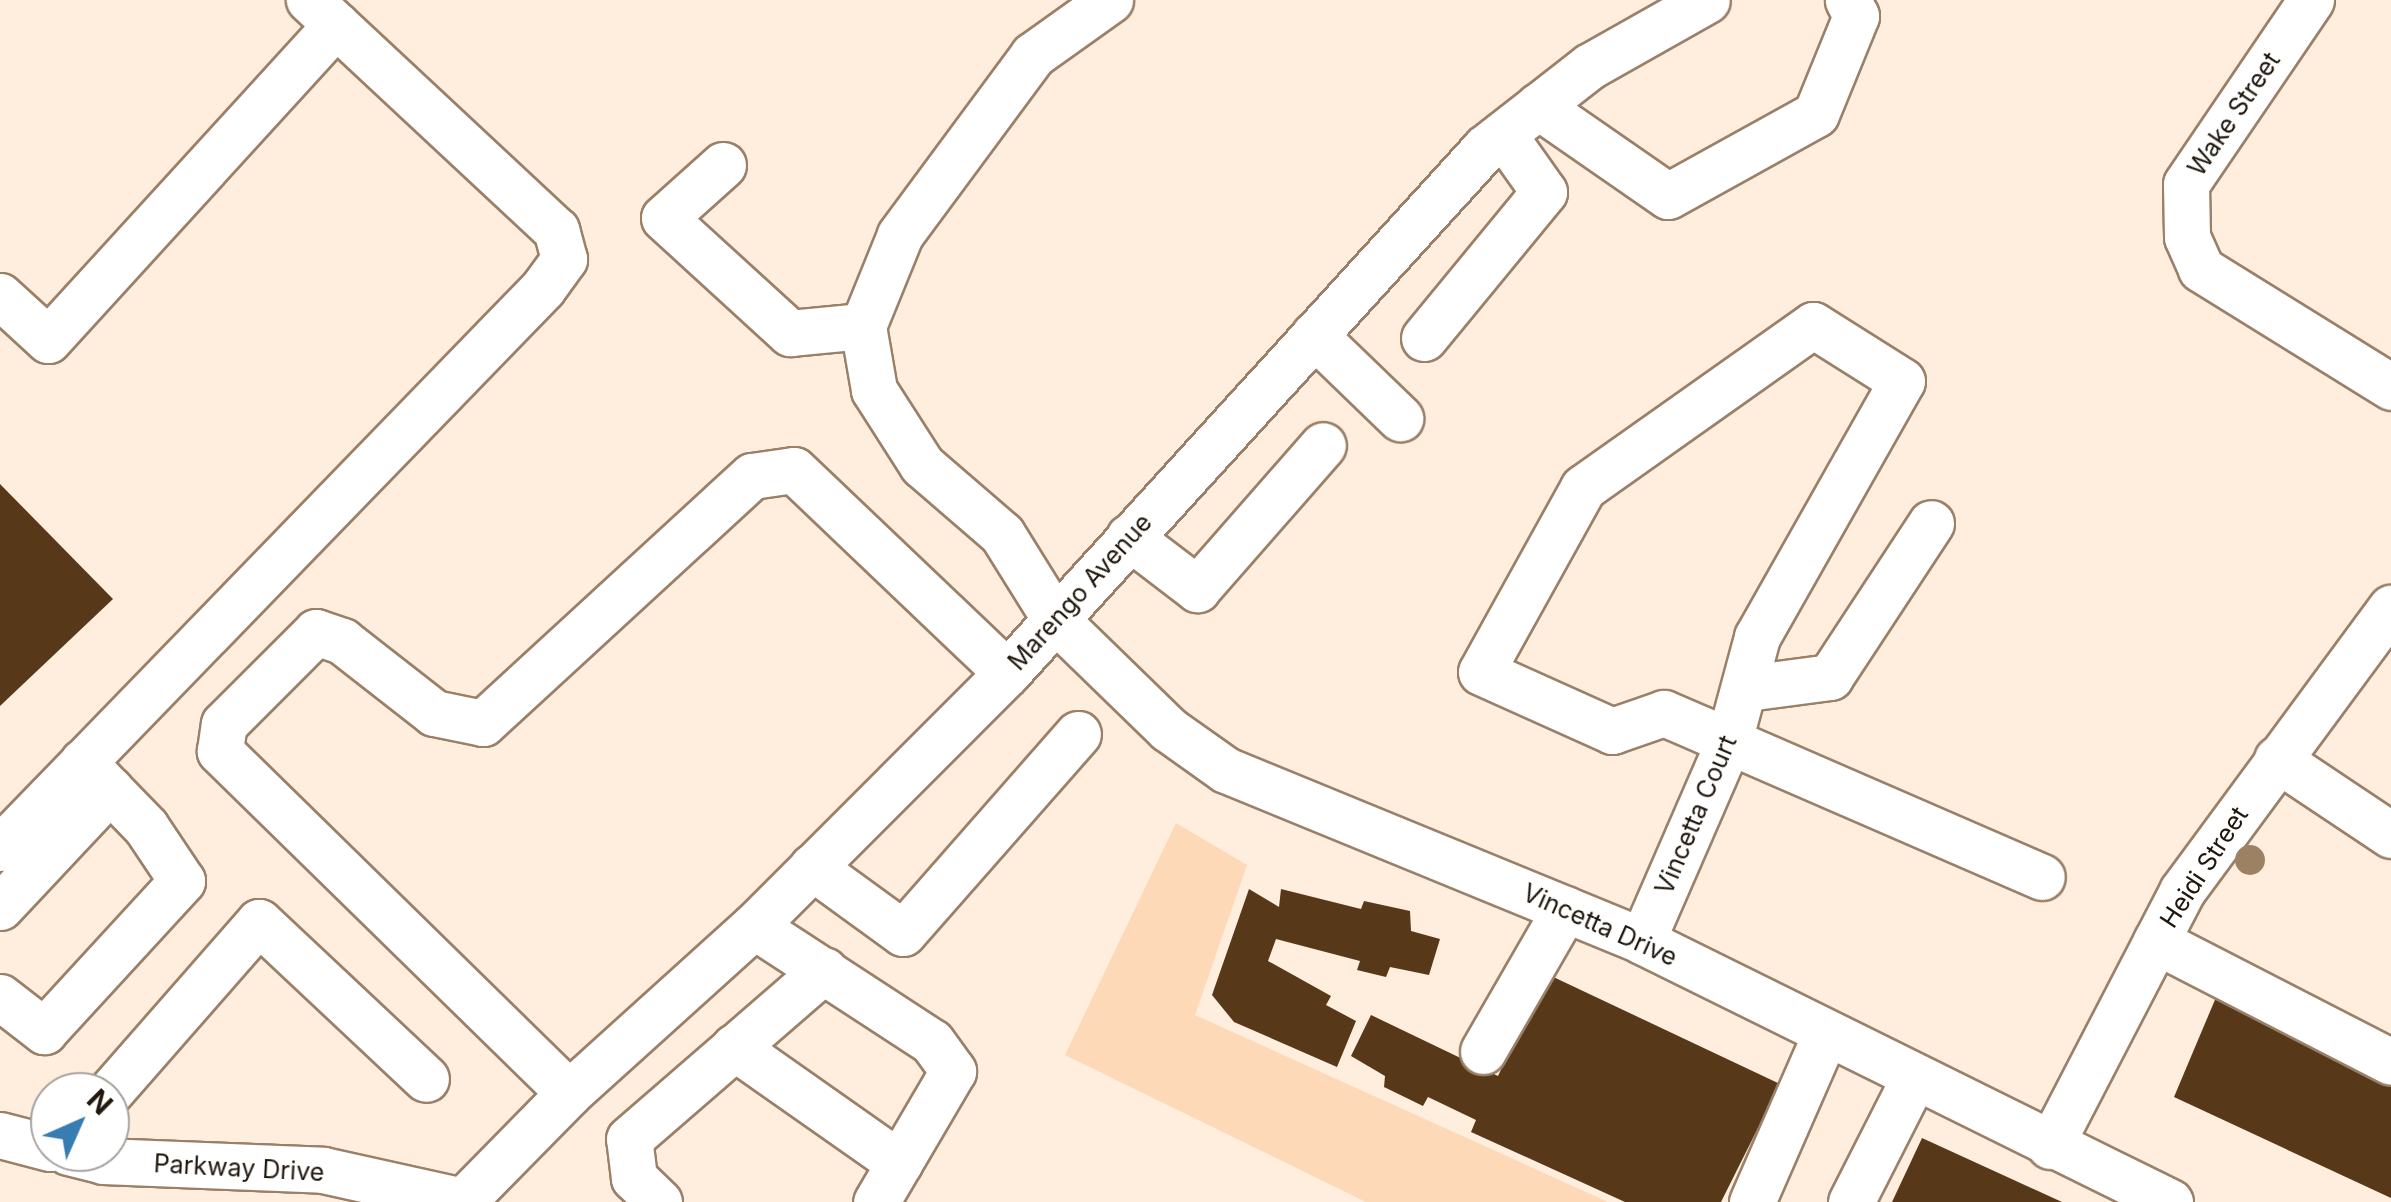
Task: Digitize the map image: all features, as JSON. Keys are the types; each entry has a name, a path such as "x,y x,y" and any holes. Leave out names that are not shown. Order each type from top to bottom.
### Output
{"street":[{"path":"722,165 664,218 790,333 863,326 900,235 1032,55 1110,0"},
{"name":"Marengo Avenue","path":"464,1201 569,1094 754,926 1007,672 1503,134 1590,66 1707,0"},
{"path":"1538,106 1668,196 1816,114 1856,16 1848,0"},
{"name":"Wake Street","path":"2311,0 2186,184 2186,237 2201,269 2391,387"},
{"path":"0,296 48,340 323,13 556,230 564,259 543,288 97,776 0,907"},
{"path":"1424,338 1544,192 1503,134"},
{"name":"Vincetta Court","path":"1642,941 1729,741 1747,688 1757,637 1902,381 1813,325 1584,488 1481,672 1612,731 1664,712 1729,741"},
{"name":"Vincetta Drive","path":"863,326 874,390 922,466 1002,534 1054,619 1168,728 1226,770 1642,941 2170,1202"},
{"path":"1314,335 1400,418"},
{"path":"1129,538 1197,589 1322,445"},
{"path":"569,1094 220,751 224,724 316,632 342,641 434,713 482,723 752,476 794,470 1007,672"},
{"path":"1747,688 1830,676 1931,523"},
{"name":"Heidi Street","path":"2050,1146 2182,891 2391,608"},
{"path":"812,868 904,933 1078,734"},
{"path":"1729,741 2042,876"},
{"path":"2277,759 2391,835"},
{"path":"0,848 97,776"},
{"path":"0,996 44,1032 182,881 146,827 97,776"},
{"path":"1483,1051 1565,909"},
{"path":"128,1072 259,922 426,1079"},
{"path":"754,926 932,1042 953,1070 876,1202"},
{"path":"2156,941 2391,1062"},
{"path":"659,1202 634,1178 629,1139 824,970"},
{"path":"1752,1202 1826,1033"},
{"path":"734,1047 899,1163"},
{"path":"1850,1202 1914,1078"},
{"path":"0,1136 30,1143"},
{"name":"Parkway Drive","path":"130,1162 323,1170 464,1201"}],"shaded area":[{"path":"1176,823 1247,865 1195,1015 1608,1202 1366,1202 1065,1055"}],"building":[{"path":"0,484 113,599 0,706"},
{"path":"1249,889 1279,907 1281,889 1361,909 1364,901 1410,911 1411,931 1440,939 1429,975 1390,967 1386,977 1357,970 1360,961 1276,939 1268,961 1331,996 1326,1005 1356,1021 1337,1067 1234,1022 1212,995"},
{"path":"1547,974 1780,1084 1721,1202 1625,1202 1471,1132 1476,1120 1428,1097 1423,1106 1384,1087 1385,1076 1351,1056 1371,1015 1498,1076"},
{"path":"2217,995 2391,1082 2391,1198 2174,1097"},
{"path":"1922,1138 2062,1202 1892,1202"}]}
